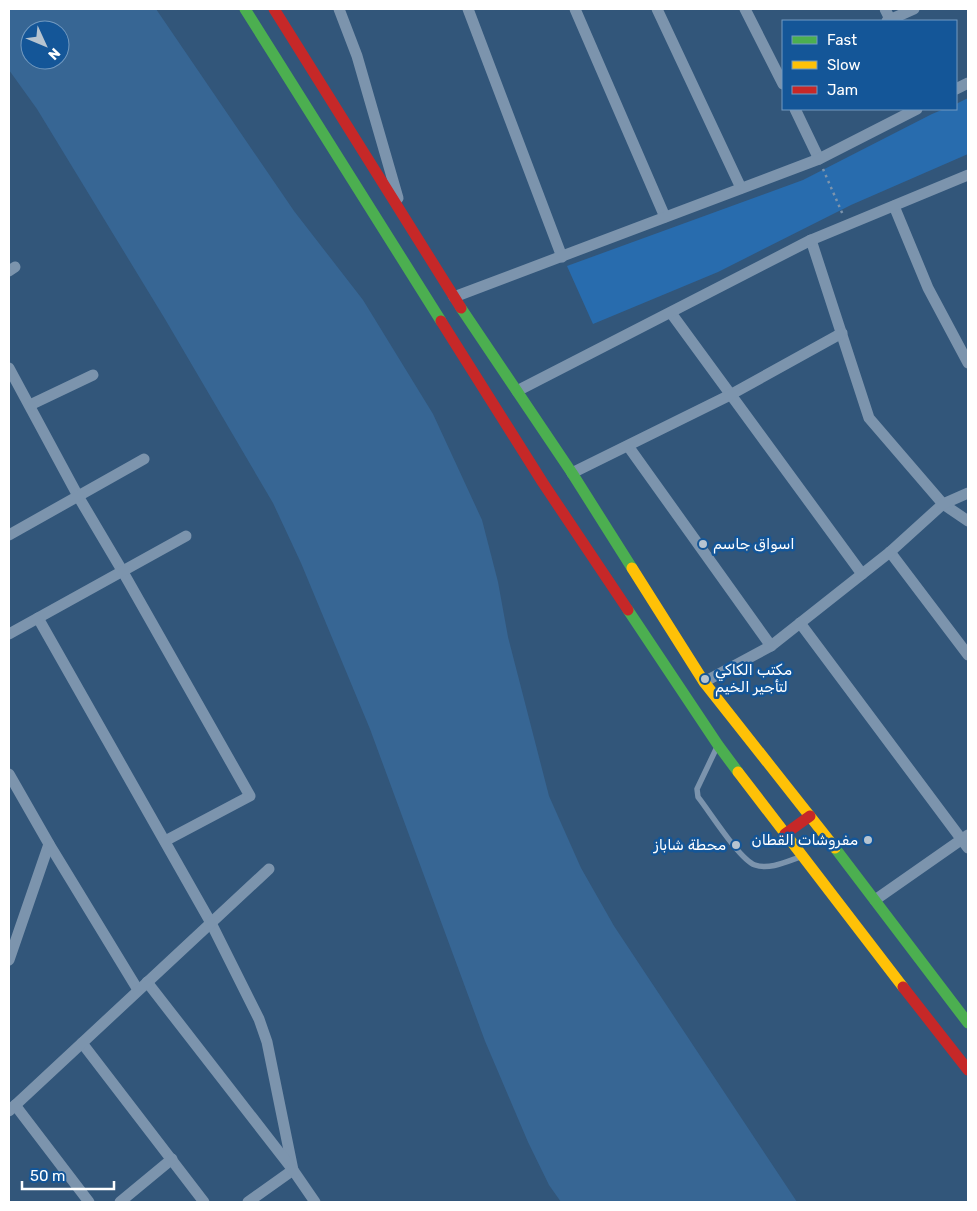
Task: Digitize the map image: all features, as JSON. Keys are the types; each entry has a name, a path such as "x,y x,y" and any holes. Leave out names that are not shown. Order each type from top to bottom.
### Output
{"main road":[{"path":"245,9 544,483 718,745 810,816 968,1023"},
{"path":"274,9 454,297 572,473 704,682 765,783 785,834 968,1070"},
{"path":"785,834 810,816"}],"street":[{"path":"338,9 357,56 404,218"},
{"path":"468,9 562,257"},
{"path":"657,9 741,188"},
{"path":"745,9 782,76"},
{"path":"891,20 914,9"},
{"path":"578,10 665,217"},
{"path":"795,110 819,159"},
{"path":"454,297 819,159 915,110"},
{"path":"517,391 811,240 968,175"},
{"path":"894,206 928,288 968,363"},
{"path":"811,240 869,418 943,504 968,522"},
{"path":"671,313 862,574"},
{"path":"572,473 730,394 842,333"},
{"path":"9,368 78,496 250,796 165,841"},
{"path":"30,405 92,375"},
{"path":"628,446 771,646"},
{"path":"9,535 144,459"},
{"path":"704,682 771,646 890,552 943,504 968,493"},
{"path":"9,634 186,536"},
{"path":"890,552 968,655"},
{"path":"38,618 211,923 259,1019 267,1042 293,1170"},
{"path":"800,623 966,841 875,900"},
{"path":"9,774 138,990"},
{"path":"9,960 50,844"},
{"path":"89,1202 12,1108 269,868"},
{"path":"147,982 293,1170 315,1202"},
{"path":"82,1043 204,1202"},
{"path":"120,1202 172,1159"},
{"path":"248,1202 293,1170"}],"lane":[{"path":"718,745 697,789 698,797 744,859 756,865 774,866 802,857"}],"path":[{"path":"819,159 848,226"}],"shaded area":[{"path":"9,9 156,9 294,211 363,300 433,414 482,520 498,582 508,637 549,796 581,868 614,926 797,1202 561,1202 549,1185 528,1142 485,1041 370,729 301,563 273,503 165,319 37,109 9,70"},
{"path":"968,98 968,154 851,205 718,272 593,324 567,266 803,180 932,114 942,110 957,110 957,104"}],"traffic: fast":[{"path":"245,9 441,321"},
{"path":"461,308 572,473 632,568"},
{"path":"628,610 738,772"},
{"path":"835,848 968,1023"}],"traffic: slow":[{"path":"632,568 704,682 835,848"},
{"path":"738,772 903,987"}],"traffic: jam":[{"path":"274,9 461,308"},
{"path":"441,321 543,483 628,610"},
{"path":"785,834 810,816"},
{"path":"903,987 968,1070"}],"place":[{"name":"اسواق جاسم","path":"703,544"},
{"name":"مكتب الكاكي لتأجير الخيم","path":"705,679"},
{"name":"مفروشات القطان","path":"868,840"},
{"name":"محطة شاباز","path":"736,845"}]}
